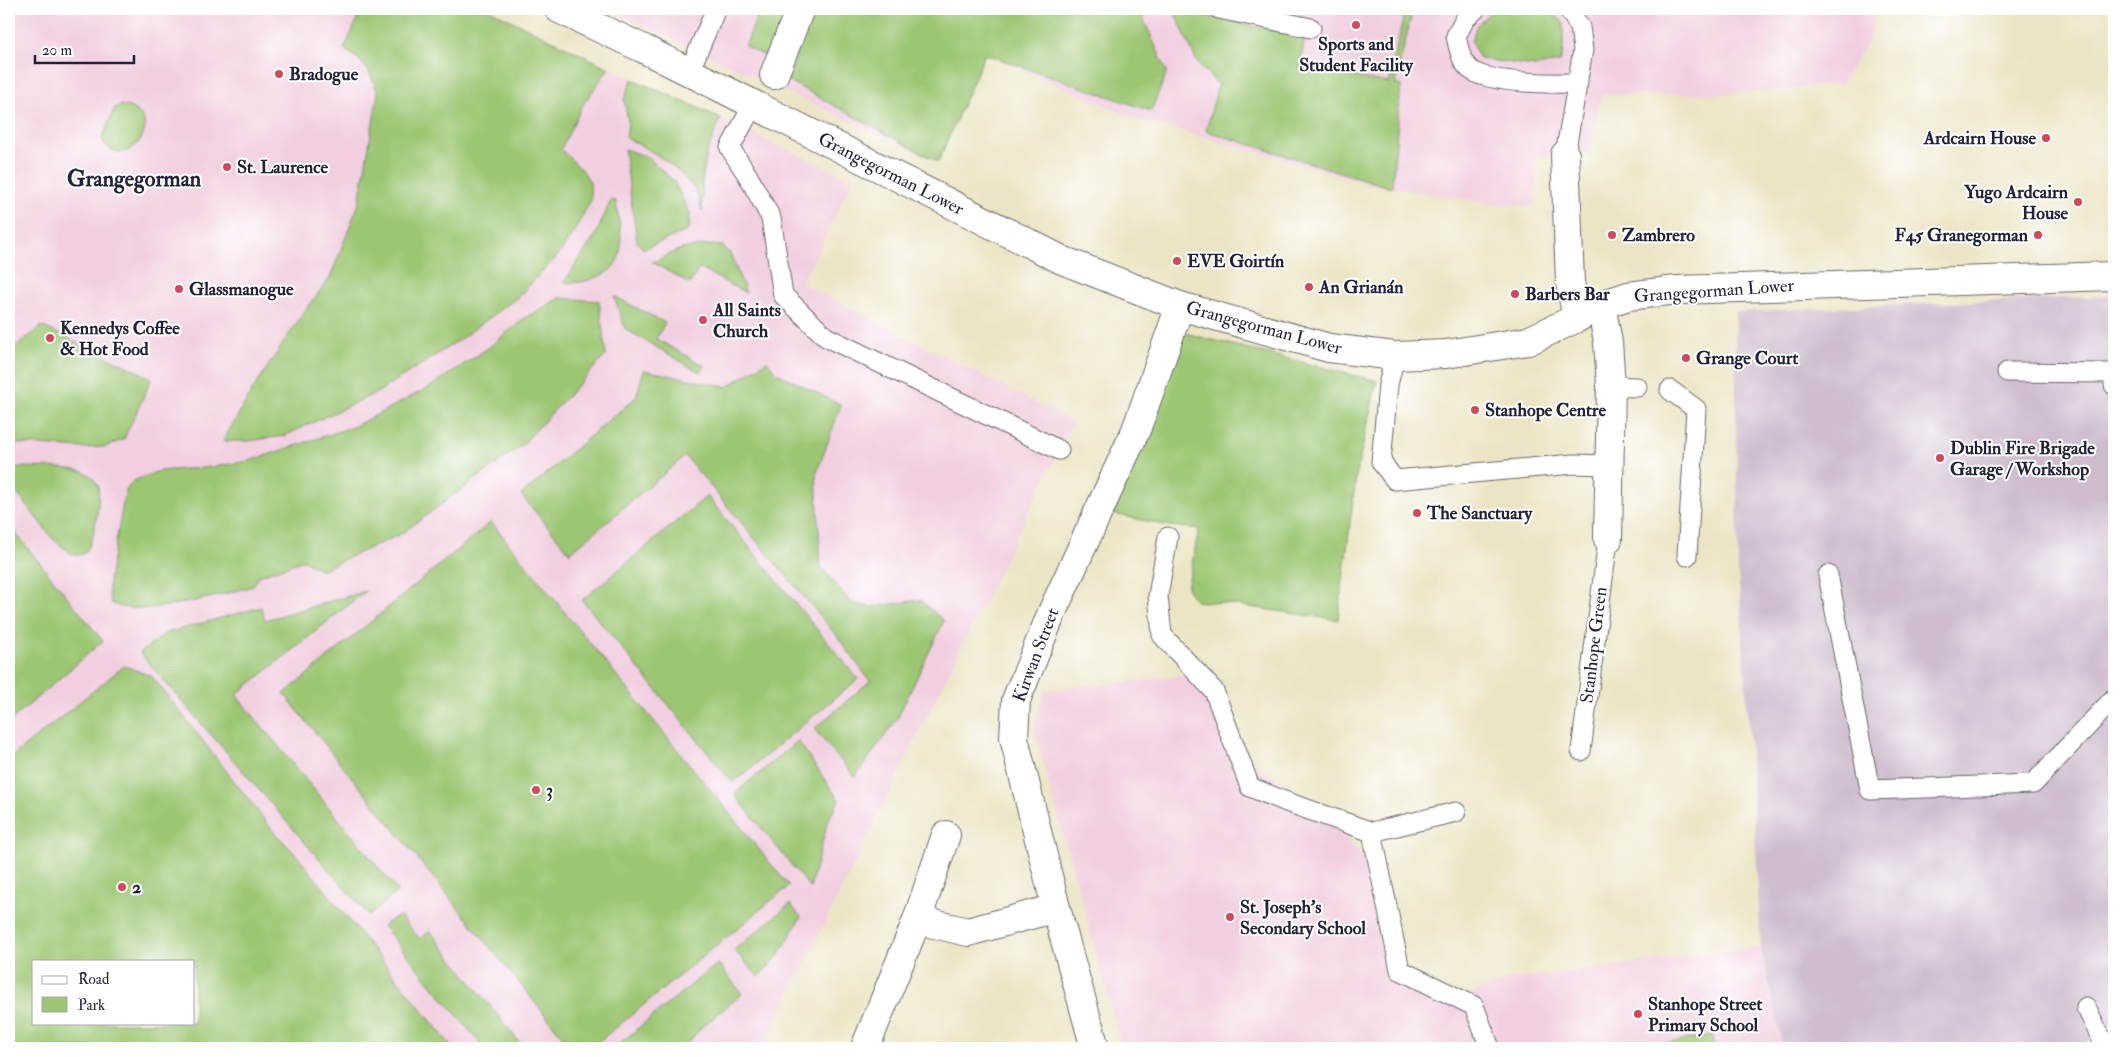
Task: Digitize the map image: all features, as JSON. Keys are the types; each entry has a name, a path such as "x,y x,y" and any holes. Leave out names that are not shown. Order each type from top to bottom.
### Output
{"street":[{"name":"Grangegorman Lower","path":"559,9 689,72 1062,260 1180,306 1329,348 1395,356 1446,354 1528,341 1577,318 1600,304 1628,296 1677,290 2114,276"},
{"path":"774,75 800,9"},
{"path":"1565,155 1570,282 1577,318"},
{"path":"1600,304 1608,342 1624,387 1608,465 1608,539"},
{"name":"Kirwan Street","path":"1095,1048 1056,908 1014,738 1016,700 1053,610 1136,430 1180,306"},
{"path":"865,1048 917,920 946,835"},
{"path":"917,920 968,932 1056,908"}],"lane":[{"path":"689,72 716,9"},
{"path":"1219,9 1312,28"},
{"path":"1476,9 1465,19 1456,36 1461,58 1474,72 1494,78 1547,84 1578,82"},
{"path":"1565,155 1582,50 1580,27 1568,9"},
{"path":"752,105 730,148 771,218 783,294 826,337 1059,450"},
{"path":"1395,356 1388,384 1381,462 1395,480 1574,464 1608,465"},
{"path":"2007,372 2114,372 2114,385"},
{"path":"1670,390 1696,409 1688,556"},
{"path":"1168,537 1158,596 1162,635 1214,691 1250,787 1372,832 1456,812"},
{"name":"Stanhope Green","path":"1581,751 1608,539"},
{"path":"1828,575 1870,790 2033,784 2114,698"},
{"path":"1372,832 1400,970 1474,1006 1490,1048"},
{"path":"2086,1007 2106,1048"}],"shaded area":[{"path":"9,9 488,9 624,75 853,180 802,283 1073,422 763,1048 9,1048"},
{"path":"608,9 1877,9 1868,42 1841,84 1721,94 1602,95 1589,154 1537,155 1535,206 1498,205 1371,184 1134,118 977,50 923,150 938,162"},
{"path":"2114,296 2114,1024 2077,1048 1783,1048 1761,947 1738,570 1735,312"},
{"name":"St. Joseph’s Secondary School","path":"1212,673 1252,762 1327,814 1365,859 1386,975 1451,1001 1511,979 1761,947 1783,1048 1122,1048 1034,729 1045,690"}],"green space":[{"path":"362,9 488,9 609,68 582,106 561,149 583,171 590,182 591,200 560,253 518,297 459,340 378,392 284,436 248,441 223,441 253,389 306,309 330,278 359,203 378,93 369,71 357,58 344,49"},
{"path":"760,9 787,9 769,58 745,46"},
{"path":"814,9 1139,9 1167,72 1151,111 985,54 938,162 787,80"},
{"path":"1173,9 1305,37 1300,67 1389,83 1405,9 1413,9 1395,84 1401,85 1392,188 1206,131 1218,85 1197,62"},
{"path":"1493,9 1549,10 1563,22 1563,51 1560,62 1536,66 1480,59 1471,42 1477,25"},
{"path":"632,79 721,118 707,152 702,181 702,211 695,191 680,173 654,154 626,138 628,120 624,100"},
{"path":"121,105 137,111 144,120 144,131 140,141 131,148 121,152 111,149 102,139 114,109"},
{"path":"624,149 646,156 674,181 690,214 689,230 643,249 637,242"},
{"path":"611,200 616,201 621,236 619,257 607,273 580,282 564,282 595,236"},
{"path":"708,245 723,246 730,253 746,293 699,268 690,284 652,262 681,249"},
{"path":"614,296 665,323 656,339 705,366 701,373 625,329"},
{"path":"560,298 599,301 606,355 521,446 401,534 321,570 304,560 258,576 253,586 202,600 160,607 140,608 124,607 111,603 109,580 126,490 133,481 159,471 212,467 249,461 355,426 430,387 488,348 525,318"},
{"path":"42,326 152,378 124,439 105,447 84,448 9,443 9,351"},
{"path":"1185,333 1377,381 1356,476 1338,620 1222,603 1195,601 1187,588 1199,529 1170,526 1114,514"},
{"path":"767,361 777,373 841,405 816,475 821,567 851,603 870,607 920,600 944,621 897,719 855,777 814,729 870,681 837,636 685,456 570,553 521,495 636,397 644,370 727,387"},
{"path":"19,467 77,470 85,472 94,479 99,491 98,508 90,545 84,553 73,555 53,539 9,483 12,470"},
{"path":"707,496 858,679 733,783 582,600"},
{"name":"3","path":"491,522 789,886 591,1048 572,1048 284,694"},
{"path":"9,525 103,641 9,722"},
{"path":"366,591 236,695 398,891 369,916 140,653 166,633 261,607 265,620"},
{"name":"2","path":"124,666 152,676 274,832 299,858 453,1048 9,1048 9,759"},
{"path":"798,741 839,800 828,821 810,888 734,794"},
{"path":"790,904 801,917 779,955 759,977 734,950"},
{"path":"400,916 420,939 430,931 524,1048 484,1048 383,926 390,920"},
{"path":"718,963 742,994 702,1027 683,1048 614,1048"},
{"path":"1712,1035 1714,1048 1641,1048"}],"place":[{"name":"Sports and Student Facility","path":"1356,25"},
{"name":"Bradogue","path":"279,74"},
{"name":"Ardcairn House","path":"2046,138"},
{"name":"St. Laurence","path":"227,167"},
{"name":"Yugo Ardcairn House","path":"2078,202"},
{"name":"Zambrero","path":"1612,235"},
{"name":"F45 Granegorman","path":"2038,235"},
{"name":"EVE Goirtín","path":"1177,261"},
{"name":"An Grianán","path":"1309,287"},
{"name":"Glassmanogue","path":"179,289"},
{"name":"Barbers Bar","path":"1515,294"},
{"name":"All Saints Church","path":"703,320"},
{"name":"Kennedys Coffee & Hot Food","path":"50,338"},
{"name":"Grange Court","path":"1686,358"},
{"name":"Stanhope Centre","path":"1475,410"},
{"name":"Dublin Fire Brigade Garage / Workshop","path":"1940,458"},
{"name":"The Sanctuary","path":"1417,513"},
{"name":"3","path":"536,790"},
{"name":"2","path":"122,887"},
{"name":"St. Joseph’s Secondary School","path":"1230,917"},
{"name":"Stanhope Street Primary School","path":"1638,1014"}],"district":[{"name":"Grangegorman","path":"134,179"}]}
